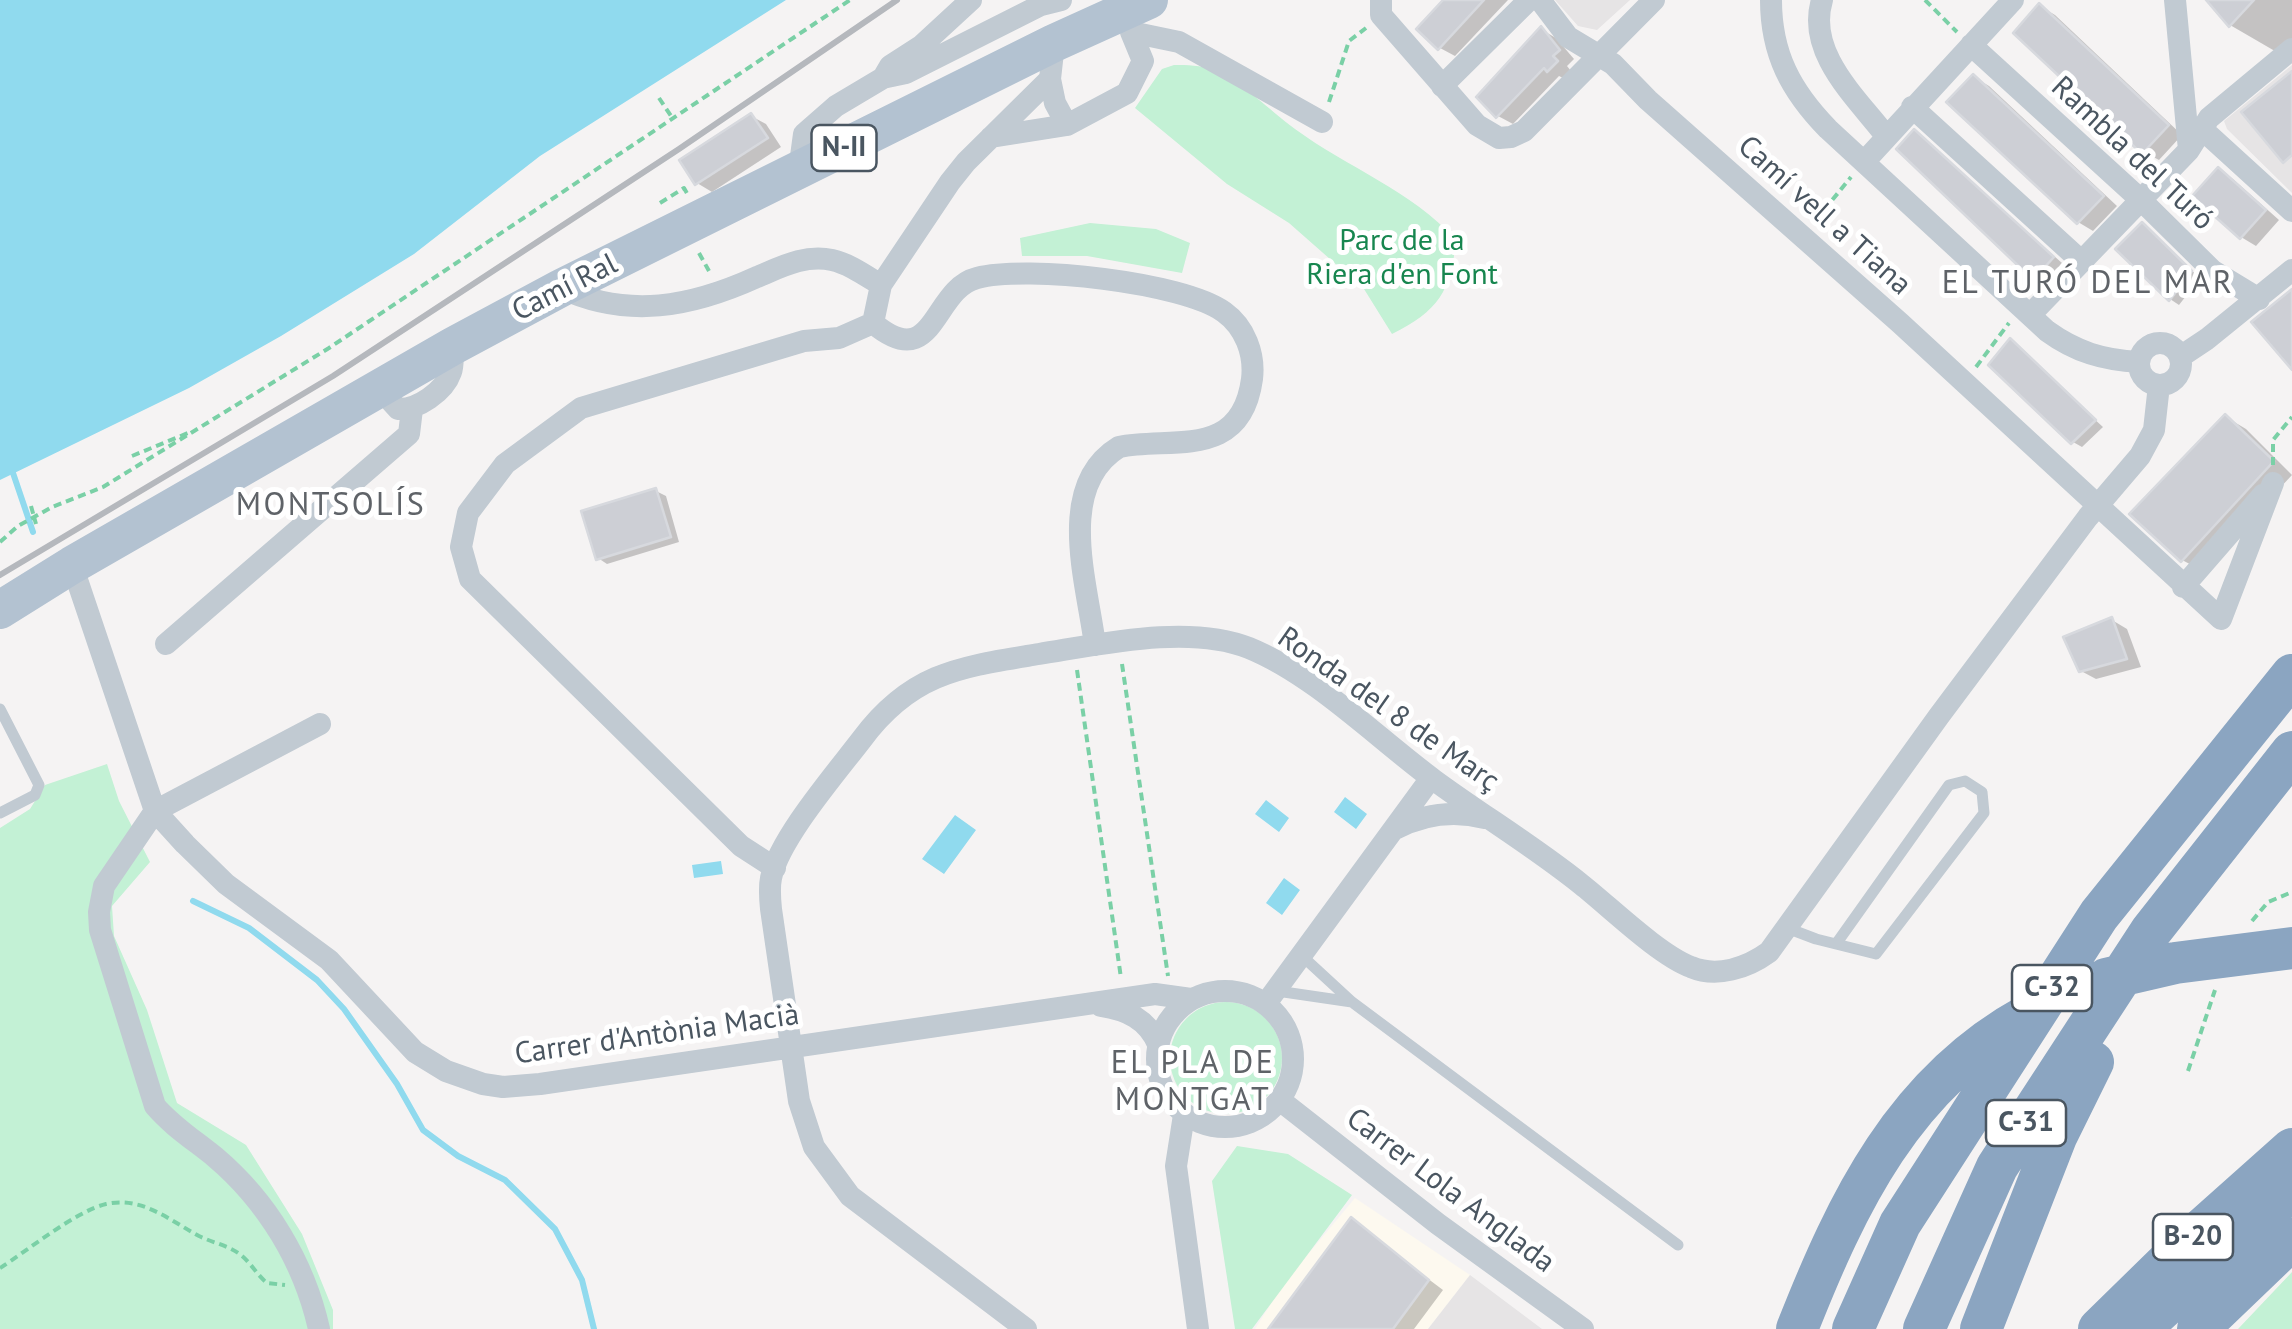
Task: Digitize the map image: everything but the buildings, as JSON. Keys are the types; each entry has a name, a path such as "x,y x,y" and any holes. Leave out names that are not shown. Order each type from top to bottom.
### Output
{"highway":[{"name":"C-32","path":"1853,1329 1900,1224 2099,914 2292,675"},
{"name":"C-31","path":"1924,1329 1998,1167 2151,931 2292,752"},
{"path":"1981,1329 2056,1137 2151,931"},
{"path":"1797,1329 1868,1172 1918,1105 1960,1059 2024,1017 2102,980 2274,941"},
{"name":"B-20","path":"2099,1329 2191,1239 2292,1149"},
{"name":"B-20","path":"2140,1329 2292,1189"},
{"path":"2180,1329 2292,1216"},
{"path":"2198,1329 2292,1240"}],"main road":[{"name":"Camí Ral","path":"0,610 72,564 561,288 850,145 1052,61 1149,0"}],"street":[{"path":"883,78 890,66 921,46 971,0"},
{"path":"799,171 804,134 836,106 883,78 906,73 1041,5 1061,0"},
{"path":"1442,86 1529,0"},
{"name":"Camí vell a Tiana","path":"1540,0 1568,37 1600,54 2221,619 2273,483"},
{"path":"1381,8 1442,86 1488,134 1511,138 1524,131 1654,0"},
{"path":"1771,0 1776,48 1791,84 1806,106 2026,311 2076,350 2114,361 2139,362"},
{"path":"1822,0 1818,12 1828,61 1886,136"},
{"path":"1864,162 2013,0"},
{"path":"2175,0 2189,150"},
{"path":"991,136 1068,124 1128,93 1143,61 1131,32 1179,42 1322,122"},
{"name":"Rambla del Turó","path":"1971,46 2213,271 2259,298"},
{"path":"2026,311 2082,262 2189,150 2209,118 2292,49"},
{"path":"1052,61 1055,103 1068,124"},
{"path":"873,323 881,285 950,182 1052,61"},
{"path":"836,106 850,145"},
{"path":"1912,108 2082,262"},
{"path":"2202,129 2292,210"},
{"path":"561,288 616,307 650,306 716,294 781,266 806,260 830,260 881,285"},
{"path":"2180,357 2292,270"},
{"path":"873,323 896,339 915,337 931,329 960,284 982,276 1038,274 1116,281 1178,295 1212,306 1245,337 1253,364 1250,390 1236,418 1210,438 1196,442 1119,447 1097,464 1088,477 1080,523 1096,645"},
{"path":"774,868 742,846 470,579 462,547 468,513 505,464 581,408 804,341 839,338 873,323"},
{"path":"2159,343 2174,348 2180,357 2181,368 2176,378 2159,385 2145,380 2139,362 2146,349 2159,343"},
{"path":"166,644 409,434 412,410 435,392 451,372 453,346"},
{"name":"Ronda del 8 de Març","path":"1026,1329 866,1209 840,1185 804,1126 771,909 774,868 781,852 838,772 876,721 900,697 926,681 956,670 1096,645 1183,637 1250,648 1288,669 1342,708 1687,966 1716,972 1758,960 1769,952 1939,716 2147,444 2157,416 2159,385"},
{"path":"380,389 398,408 412,410"},
{"path":"2183,587 2273,483"},
{"path":"72,564 155,811"},
{"path":"318,1329 292,1252 263,1209 230,1171 165,1118 148,1093 100,930 99,912 100,897 110,874 155,811 320,724"},
{"path":"1271,996 1432,778"},
{"name":"Carrer d'Antònia Macià","path":"155,811 226,884 329,960 415,1052 463,1078 502,1087 1156,994 1191,999"},
{"name":"Ronda del 8 de Març","path":"1392,831 1409,822 1448,813 1492,820"},
{"path":"1230,990 1271,996 1289,1037 1290,1082 1281,1101 1252,1122 1229,1126 1206,1124 1184,1115 1164,1096 1157,1063 1158,1044 1174,1010 1203,993 1230,990"},
{"name":"Carrer d'Antònia Macià","path":"1088,1004 1129,1013 1152,1031 1158,1044"},
{"name":"Carrer Lola Anglada","path":"1281,1101 1438,1224 1583,1329"},
{"path":"1184,1115 1176,1166 1198,1329"}],"lane":[{"path":"0,709 38,785 35,795 0,813"},
{"path":"1787,928 1836,944 1876,954 1984,813 1982,792 1965,781 1949,786 1836,944"},
{"path":"1300,954 1352,1002 1678,1245"},
{"path":"1271,996 1352,1002"}],"path":[{"path":"0,542 18,526 52,507 103,487 462,262 850,0"},
{"path":"1925,0 1971,46"},
{"path":"1322,122 1349,41 1381,8"},
{"path":"659,98 674,119"},
{"path":"1802,236 1864,162"},
{"path":"660,203 684,188 688,195"},
{"path":"694,243 709,271"},
{"path":"1964,382 2026,311"},
{"path":"2273,483 2273,440 2292,418"},
{"path":"132,456 200,428"},
{"path":"31,506 36,524"},
{"path":"1122,662 1169,980"},
{"path":"1076,667 1122,987"},
{"path":"2274,941 2268,902 2292,892"},
{"path":"2188,1070 2218,980"},
{"path":"0,1268 87,1212 126,1202 152,1209 202,1238 229,1247 267,1283 277,1286 304,1280"}],"shaded area":[{"path":"1555,0 1630,0 1597,30 1578,26"},
{"path":"2292,65 2292,193 2227,129 2224,121"},
{"path":"1355,1198 1470,1275 1428,1329 1255,1329 1284,1283"},
{"path":"1470,1275 1542,1329 1428,1329"}],"green space":[{"name":"Parc de la Riera d'en Font","path":"1174,65 1204,67 1224,75 1315,143 1399,193 1438,222 1456,240 1446,287 1431,308 1392,334 1364,289 1289,223 1227,184 1135,108 1162,69"},
{"path":"1090,223 1156,229 1190,243 1182,273 1087,256 1022,256 1020,238"},
{"path":"107,764 119,801 150,862 112,906 114,936 147,1010 177,1103 246,1145 302,1234 333,1310 333,1329 0,1329 0,828 30,809 45,785"},
{"path":"1226,1002 1247,1006 1266,1018 1278,1037 1282,1058 1278,1079 1266,1098 1247,1110 1226,1114 1205,1110 1186,1098 1174,1079 1170,1058 1174,1037 1186,1018 1205,1006"},
{"path":"1237,1146 1288,1154 1352,1195 1252,1329 1235,1329 1212,1181"},
{"path":"2292,1272 2292,1329 2238,1329"}],"water":[{"path":"0,0 786,0 540,156 414,254 281,336 189,388 0,480"},
{"path":"1345,797 1367,814 1356,829 1334,812"},
{"path":"1266,800 1289,818 1279,832 1255,814"},
{"path":"955,815 976,830 944,874 922,859"},
{"path":"721,861 723,874 694,878 692,865"},
{"path":"1284,878 1300,890 1282,915 1266,903"}],"waterway":[{"path":"13,473 33,532"},
{"path":"193,901 249,928 317,980 344,1009 397,1084 423,1130 458,1156 505,1180 555,1229 582,1280 594,1329"}],"railway":[{"path":"0,575 333,376 679,149 897,0"}],"district":[{"name":"EL TURÓ DEL MAR","path":"2088,284"},
{"name":"MONTSOLÍS","path":"331,506"},
{"name":"EL PLA DE MONTGAT","path":"1193,1082"}]}
